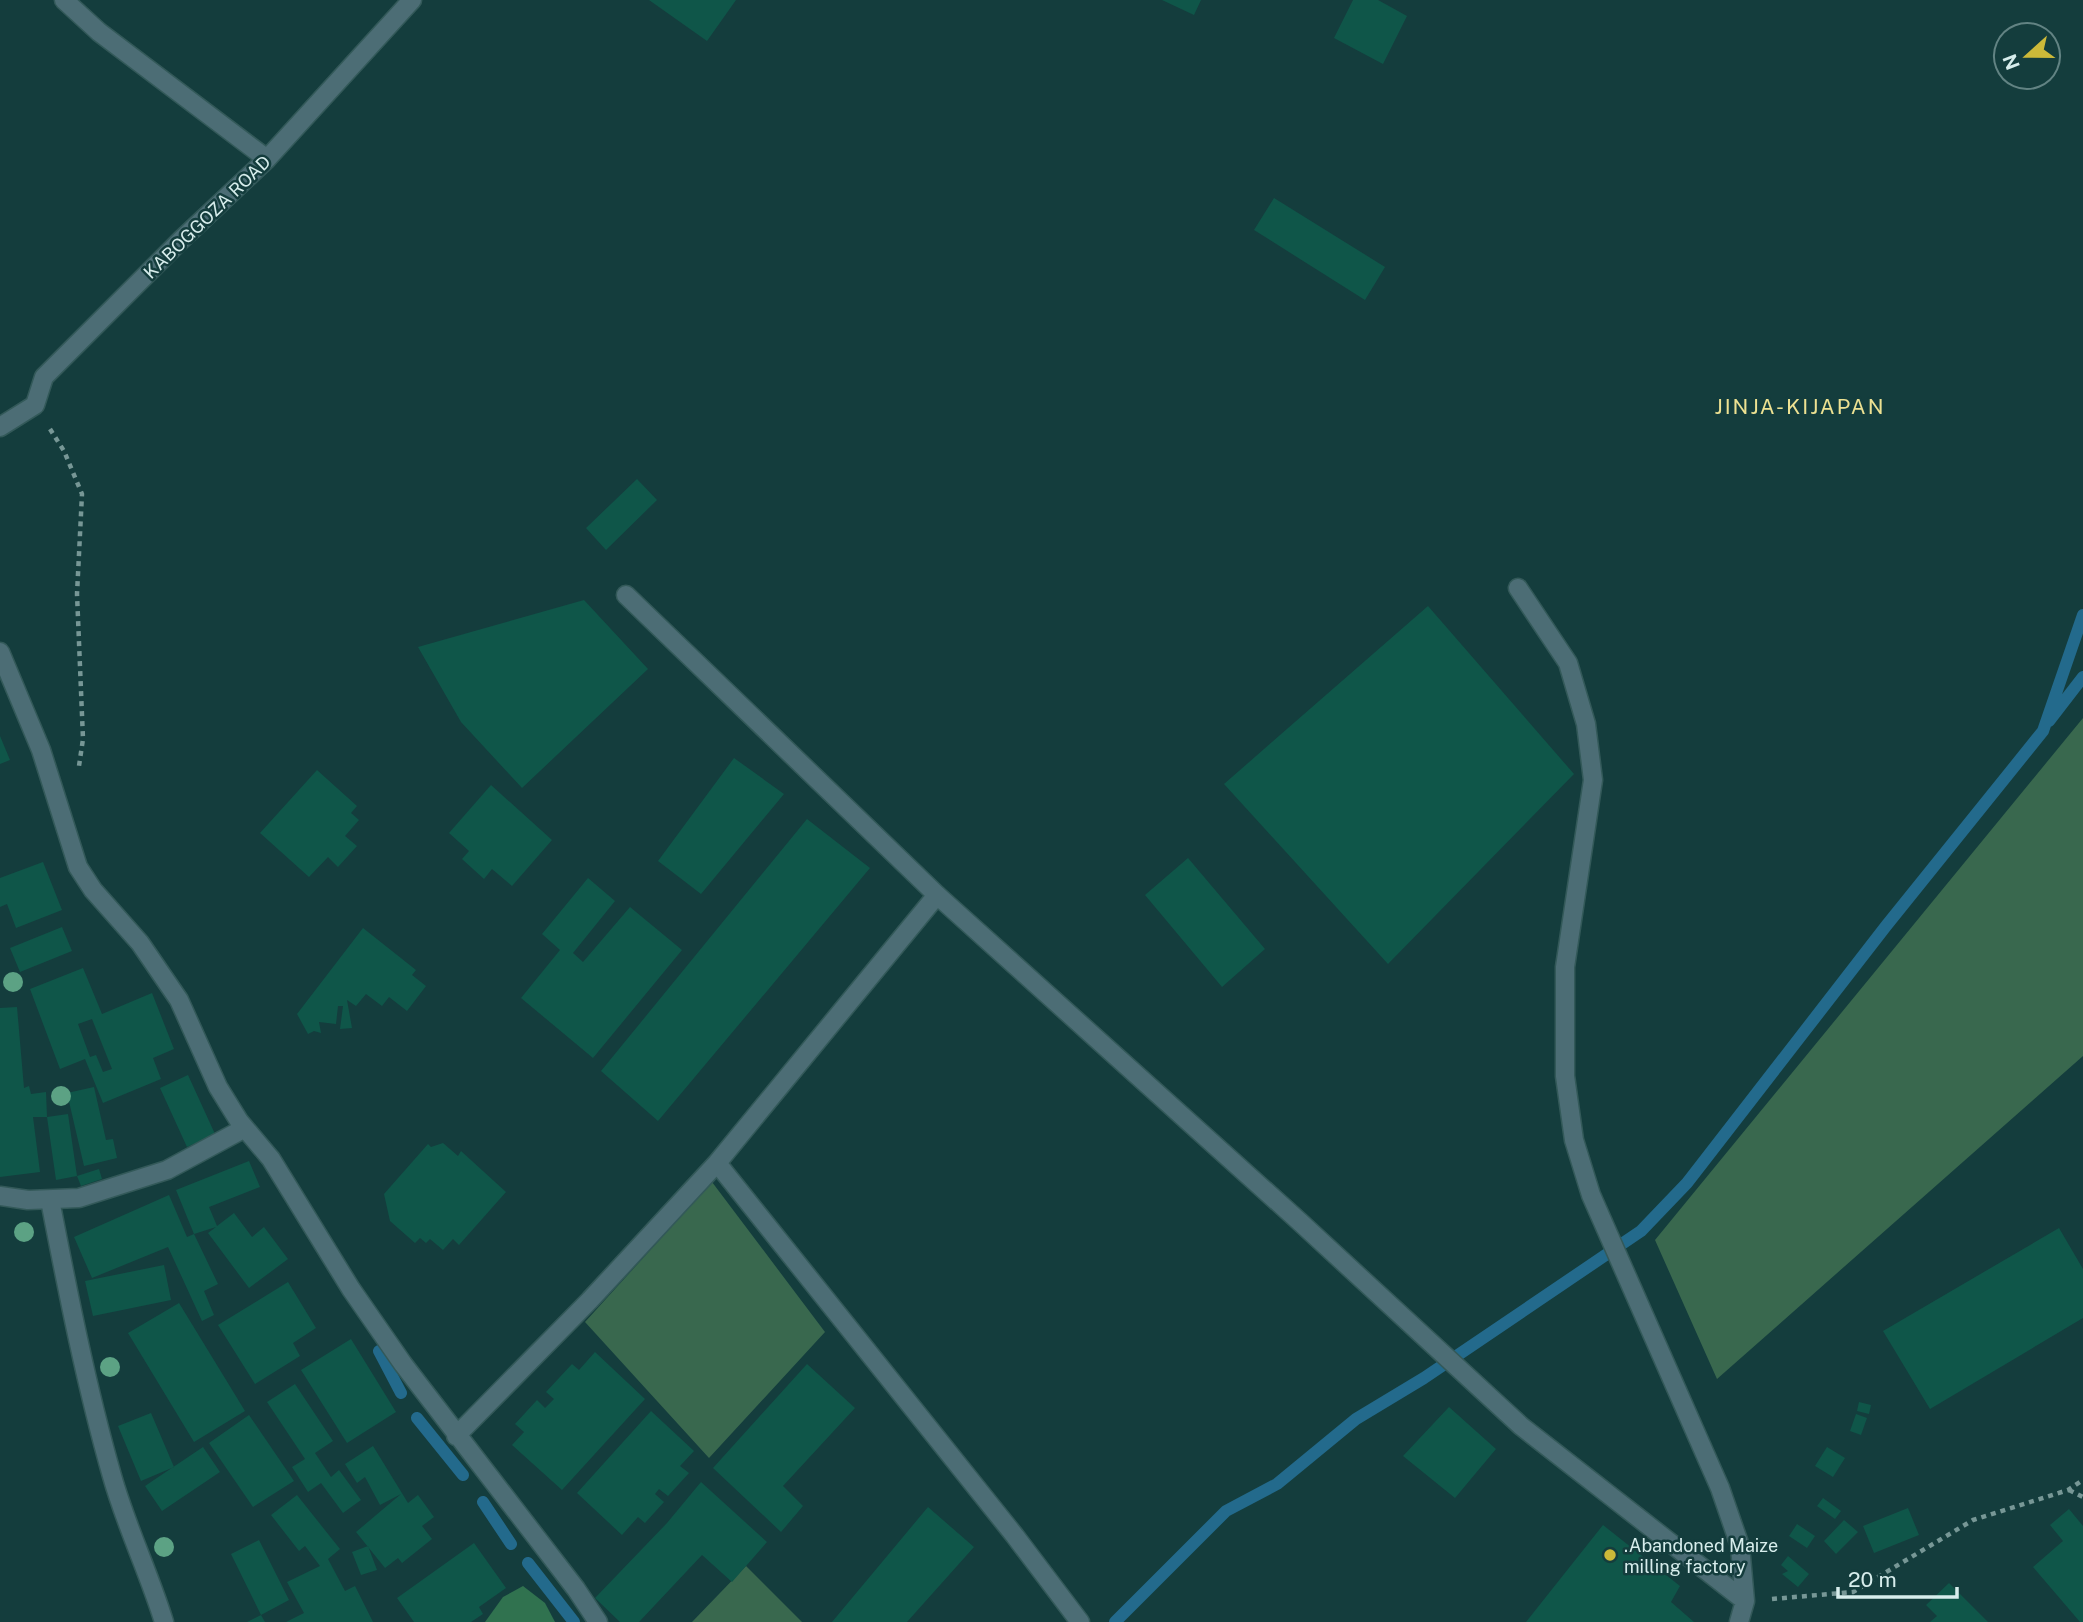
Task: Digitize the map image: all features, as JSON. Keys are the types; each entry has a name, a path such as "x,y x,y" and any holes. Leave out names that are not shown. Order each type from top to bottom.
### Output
{"street":[{"path":"64,0 99,32 267,159"},
{"name":"KABOGGOZA ROAD","path":"34,405 44,377 181,240 267,159 412,0"},
{"path":"0,427 34,405"},
{"path":"1518,588 1568,663 1586,724 1593,780 1565,967 1564,1076 1574,1140 1591,1195 1720,1488 1740,1546 1745,1601 1739,1622"},
{"path":"626,595 937,895 1300,1222 1521,1426 1745,1601"},
{"path":"0,652 41,750 78,867 93,890 140,943 179,1000 218,1087 245,1128 271,1159 351,1289 456,1436 576,1589 598,1622"},
{"path":"456,1436 590,1300 717,1163 937,895"},
{"path":"0,1196 28,1200 79,1198 167,1170 245,1128"},
{"path":"717,1163 1015,1536 1080,1622"},
{"path":"50,1200 77,1342 113,1479 164,1622"}],"path":[{"path":"34,405 64,451 82,494 77,594 82,739 77,775"},
{"path":"1745,1601 1853,1592 1973,1520 2068,1490 2083,1480"},
{"path":"2068,1490 2083,1497"}],"green space":[{"path":"2083,718 2083,1056 1717,1379 1655,1240"},
{"path":"712,1182 825,1332 709,1458 585,1322"},
{"path":"746,1566 802,1622 692,1622"},
{"path":"523,1586 545,1603 555,1622 485,1622 503,1597"}],"building":[{"path":"649,0 736,0 707,41"},
{"path":"1162,0 1201,0 1194,15"},
{"path":"1353,0 1378,0 1407,16 1383,64 1334,38"},
{"path":"1274,198 1385,267 1365,300 1254,230"},
{"path":"637,479 657,500 606,550 586,528"},
{"path":"584,600 648,669 522,788 461,722 418,647"},
{"path":"1428,606 1574,774 1388,964 1224,784"},
{"path":"0,736 10,760 0,764"},
{"path":"734,758 784,794 701,894 658,861"},
{"path":"317,770 357,806 351,813 359,820 345,836 357,846 338,867 328,857 309,877 260,833"},
{"path":"491,785 552,840 512,886 492,869 484,879 462,859 469,851 449,833"},
{"path":"807,819 870,868 658,1121 601,1071"},
{"path":"1188,858 1265,949 1222,987 1145,895"},
{"path":"43,862 62,910 16,928 7,904 0,907 0,878"},
{"path":"588,878 615,901 573,953 583,962 630,907 682,950 593,1058 521,998 560,950 542,934"},
{"path":"62,927 72,951 20,972 10,948"},
{"path":"363,928 416,970 412,975 426,986 407,1011 389,997 382,1006 366,994 356,1006 347,1000 352,1028 340,1029 343,1006 338,1006 336,1024 319,1022 321,1033 314,1031 308,1034 297,1014"},
{"path":"83,968 102,1014 152,993 174,1049 153,1058 161,1079 103,1103 85,1059 60,1069 30,989","holes":["92,1019 112,1069 103,1072 96,1055 90,1057 78,1024"]},
{"path":"17,1007 24,1088 29,1086 31,1094 46,1092 47,1117 33,1117 40,1172 0,1177 0,1008"},
{"path":"188,1075 215,1134 187,1147 160,1088"},
{"path":"94,1087 106,1140 113,1139 117,1158 84,1166 67,1093"},
{"path":"68,1114 77,1176 56,1180 47,1117"},
{"path":"443,1143 458,1156 461,1151 506,1192 459,1245 453,1239 443,1250 430,1239 426,1243 420,1238 415,1243 390,1221 384,1194 428,1144 431,1147"},
{"path":"249,1161 260,1187 209,1207 217,1226 234,1213 252,1237 264,1227 288,1259 249,1288 208,1233 216,1227 194,1234 176,1190"},
{"path":"99,1169 102,1179 81,1186 77,1176"},
{"path":"169,1195 187,1237 194,1234 218,1284 204,1291 214,1315 202,1321 168,1247 92,1278 74,1237"},
{"path":"2059,1228 2083,1269 2083,1318 1930,1409 1883,1331"},
{"path":"164,1265 171,1300 93,1316 85,1281"},
{"path":"288,1282 316,1328 293,1343 300,1356 255,1384 218,1325"},
{"path":"179,1303 245,1411 194,1442 128,1333"},
{"path":"351,1339 396,1412 347,1443 301,1370"},
{"path":"595,1352 645,1399 562,1490 512,1445 524,1432 515,1424 537,1400 545,1408 554,1399 546,1392 572,1364 579,1370"},
{"path":"807,1364 855,1408 783,1486 803,1506 781,1532 713,1468"},
{"path":"295,1384 333,1441 315,1453 331,1477 339,1470 361,1500 343,1513 321,1483 308,1492 292,1467 305,1459 267,1402"},
{"path":"1859,1402 1871,1405 1869,1414 1857,1411"},
{"path":"1449,1407 1496,1449 1455,1498 1403,1456"},
{"path":"651,1411 694,1451 680,1466 689,1473 668,1496 659,1489 655,1494 664,1502 645,1523 638,1517 622,1535 577,1493"},
{"path":"151,1413 174,1467 141,1481 118,1426"},
{"path":"1856,1414 1867,1418 1861,1435 1850,1431"},
{"path":"249,1415 294,1481 253,1507 209,1443"},
{"path":"373,1446 408,1503 418,1495 434,1517 422,1526 432,1539 402,1563 398,1558 385,1568 356,1532 401,1494 380,1505 365,1477 357,1483 345,1464"},
{"path":"203,1447 220,1472 162,1511 145,1486"},
{"path":"1827,1447 1845,1458 1833,1477 1815,1466"},
{"path":"701,1482 767,1542 732,1582 702,1555 639,1622 620,1622 595,1598 667,1523"},
{"path":"297,1495 340,1549 328,1559 345,1591 355,1586 373,1622 286,1622 304,1613 287,1582 320,1566 305,1546 299,1551 271,1515"},
{"path":"1823,1498 1841,1511 1835,1519 1817,1506"},
{"path":"928,1507 974,1547 907,1622 832,1622"},
{"path":"1908,1508 1919,1535 1874,1553 1863,1526"},
{"path":"2069,1509 2083,1526 2083,1622 2080,1622 2033,1567 2063,1541 2050,1525"},
{"path":"1844,1520 1858,1532 1836,1554 1824,1541"},
{"path":"1797,1524 1815,1536 1807,1548 1789,1536"},
{"name":".Abandoned Maize milling factory","path":"1603,1525 1680,1586 1671,1602 1694,1622 1526,1622"},
{"path":"259,1540 289,1600 261,1615 231,1554"},
{"path":"474,1543 506,1588 479,1607 483,1614 471,1622 414,1622 397,1598"},
{"path":"368,1546 377,1570 361,1575 352,1552"},
{"path":"1788,1556 1809,1574 1798,1587 1782,1574 1788,1571 1781,1565"},
{"path":"1949,1583 1988,1622 1930,1622 1937,1616 1926,1605"},
{"path":"261,1615 265,1622 247,1622"}],"waterway":[{"path":"1115,1622 1226,1511 1277,1484 1356,1419 1424,1378 1641,1231 1687,1183 1886,926 2043,731 2083,615"},
{"path":"2049,721 2083,677"},
{"path":"379,1351 401,1393"},
{"path":"417,1418 463,1475"},
{"path":"483,1502 511,1544"},
{"path":"528,1563 574,1622"}],"place":[{"name":".Abandoned Maize milling factory","path":"1610,1555"}],"district":[{"name":"JINJA-KIJAPAN","path":"1800,406"}]}
